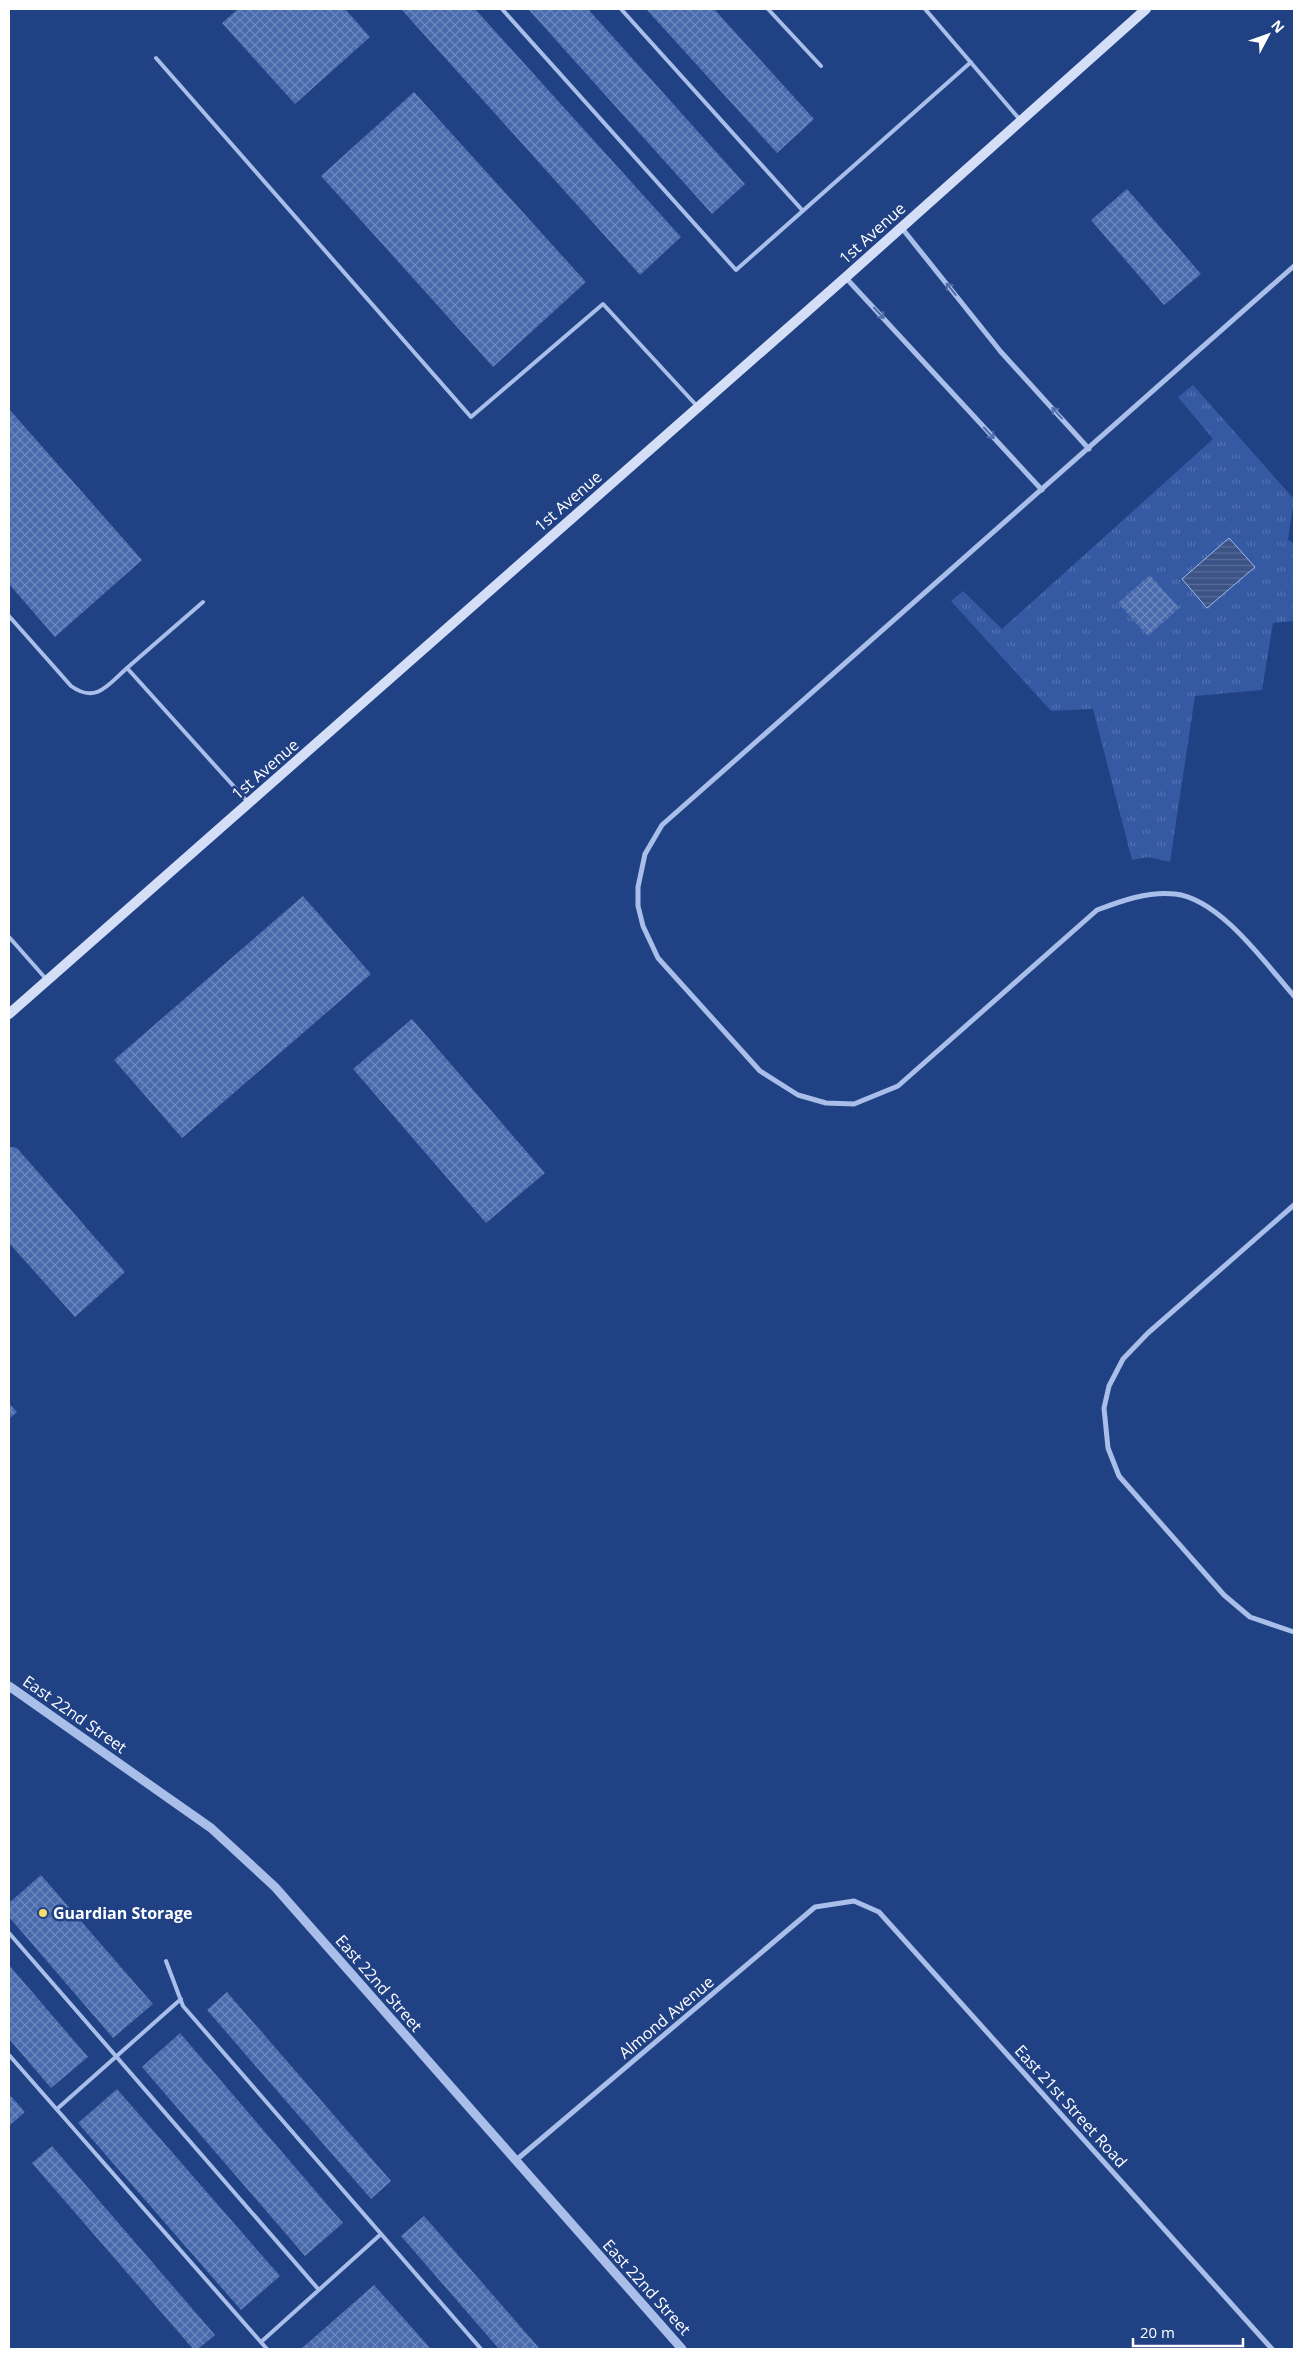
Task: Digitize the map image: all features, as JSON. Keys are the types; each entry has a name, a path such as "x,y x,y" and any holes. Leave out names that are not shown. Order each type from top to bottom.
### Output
{"main road":[{"name":"1st Avenue","path":"9,1014 846,277 1146,9"}],"street":[{"path":"901,227 1001,352 1090,449"},
{"path":"1294,266 1090,449 662,825 645,854 638,887 638,906 642,926 658,958 760,1071 798,1095 826,1103 854,1104 898,1086 1097,910 1132,897 1175,894 1209,906 1235,929 1294,996"},
{"path":"846,277 1042,490"},
{"path":"1294,1204 1148,1333 1123,1359 1109,1386 1104,1408 1108,1448 1119,1476 1224,1595 1250,1617 1294,1632"},
{"name":"East 22nd Street","path":"9,1686 212,1828 276,1887 682,2349"},
{"name":"East 21st Street Road","path":"839,1903 854,1901 879,1912 1272,2349"},
{"name":"Almond Avenue","path":"515,2161 815,1907 839,1903"}],"lane":[{"path":"502,9 736,270 971,62"},
{"path":"621,9 803,211"},
{"path":"768,9 821,66"},
{"path":"925,9 1021,120"},
{"path":"156,58 471,418 603,304 698,407"},
{"path":"9,616 71,686 80,692 92,695 127,668 203,602"},
{"path":"127,668 249,803"},
{"path":"9,937 47,980"},
{"path":"9,1933 319,2290"},
{"path":"166,1961 184,2006 481,2349"},
{"path":"57,2109 181,1999"},
{"path":"9,2055 267,2349"},
{"path":"261,2342 381,2234"}],"green space":[{"path":"1193,385 1294,499 1288,540 1294,543 1294,621 1273,623 1262,690 1195,696 1170,862 1148,857 1132,860 1093,709 1051,711 951,601 963,591 1002,629 1213,439 1178,397"}],"shaded area":[{"path":"1229,538 1255,567 1207,608 1182,579"}],"building":[{"path":"238,9 345,9 370,37 295,104 222,23"},
{"path":"401,9 475,9 681,237 640,275"},
{"path":"528,9 588,9 745,184 712,214"},
{"path":"646,9 714,9 814,119 777,153"},
{"path":"414,92 586,282 493,367 321,176"},
{"path":"1127,189 1201,274 1164,305 1091,220"},
{"path":"9,409 142,560 55,637 9,584"},
{"path":"1150,575 1179,608 1148,636 1118,603"},
{"path":"303,896 371,974 182,1138 114,1060"},
{"path":"412,1019 545,1173 486,1223 353,1069"},
{"path":"11,1147 17,1148 125,1272 75,1317 9,1243 9,1149"},
{"path":"9,1403 17,1412 9,1419"},
{"path":"41,1875 153,2004 113,2038 9,1917 9,1903"},
{"path":"9,1965 88,2057 51,2088 9,2039"},
{"path":"227,1992 391,2181 371,2199 207,2010"},
{"path":"180,2033 343,2223 305,2256 142,2067"},
{"path":"117,2089 280,2276 241,2310 78,2123"},
{"path":"9,2094 25,2112 9,2126"},
{"path":"52,2146 215,2335 198,2349 193,2349 32,2163"},
{"path":"424,2216 540,2349 499,2349 401,2236"},
{"path":"374,2285 431,2349 301,2349"}],"place":[{"name":"Guardian Storage","path":"43,1913"}]}
